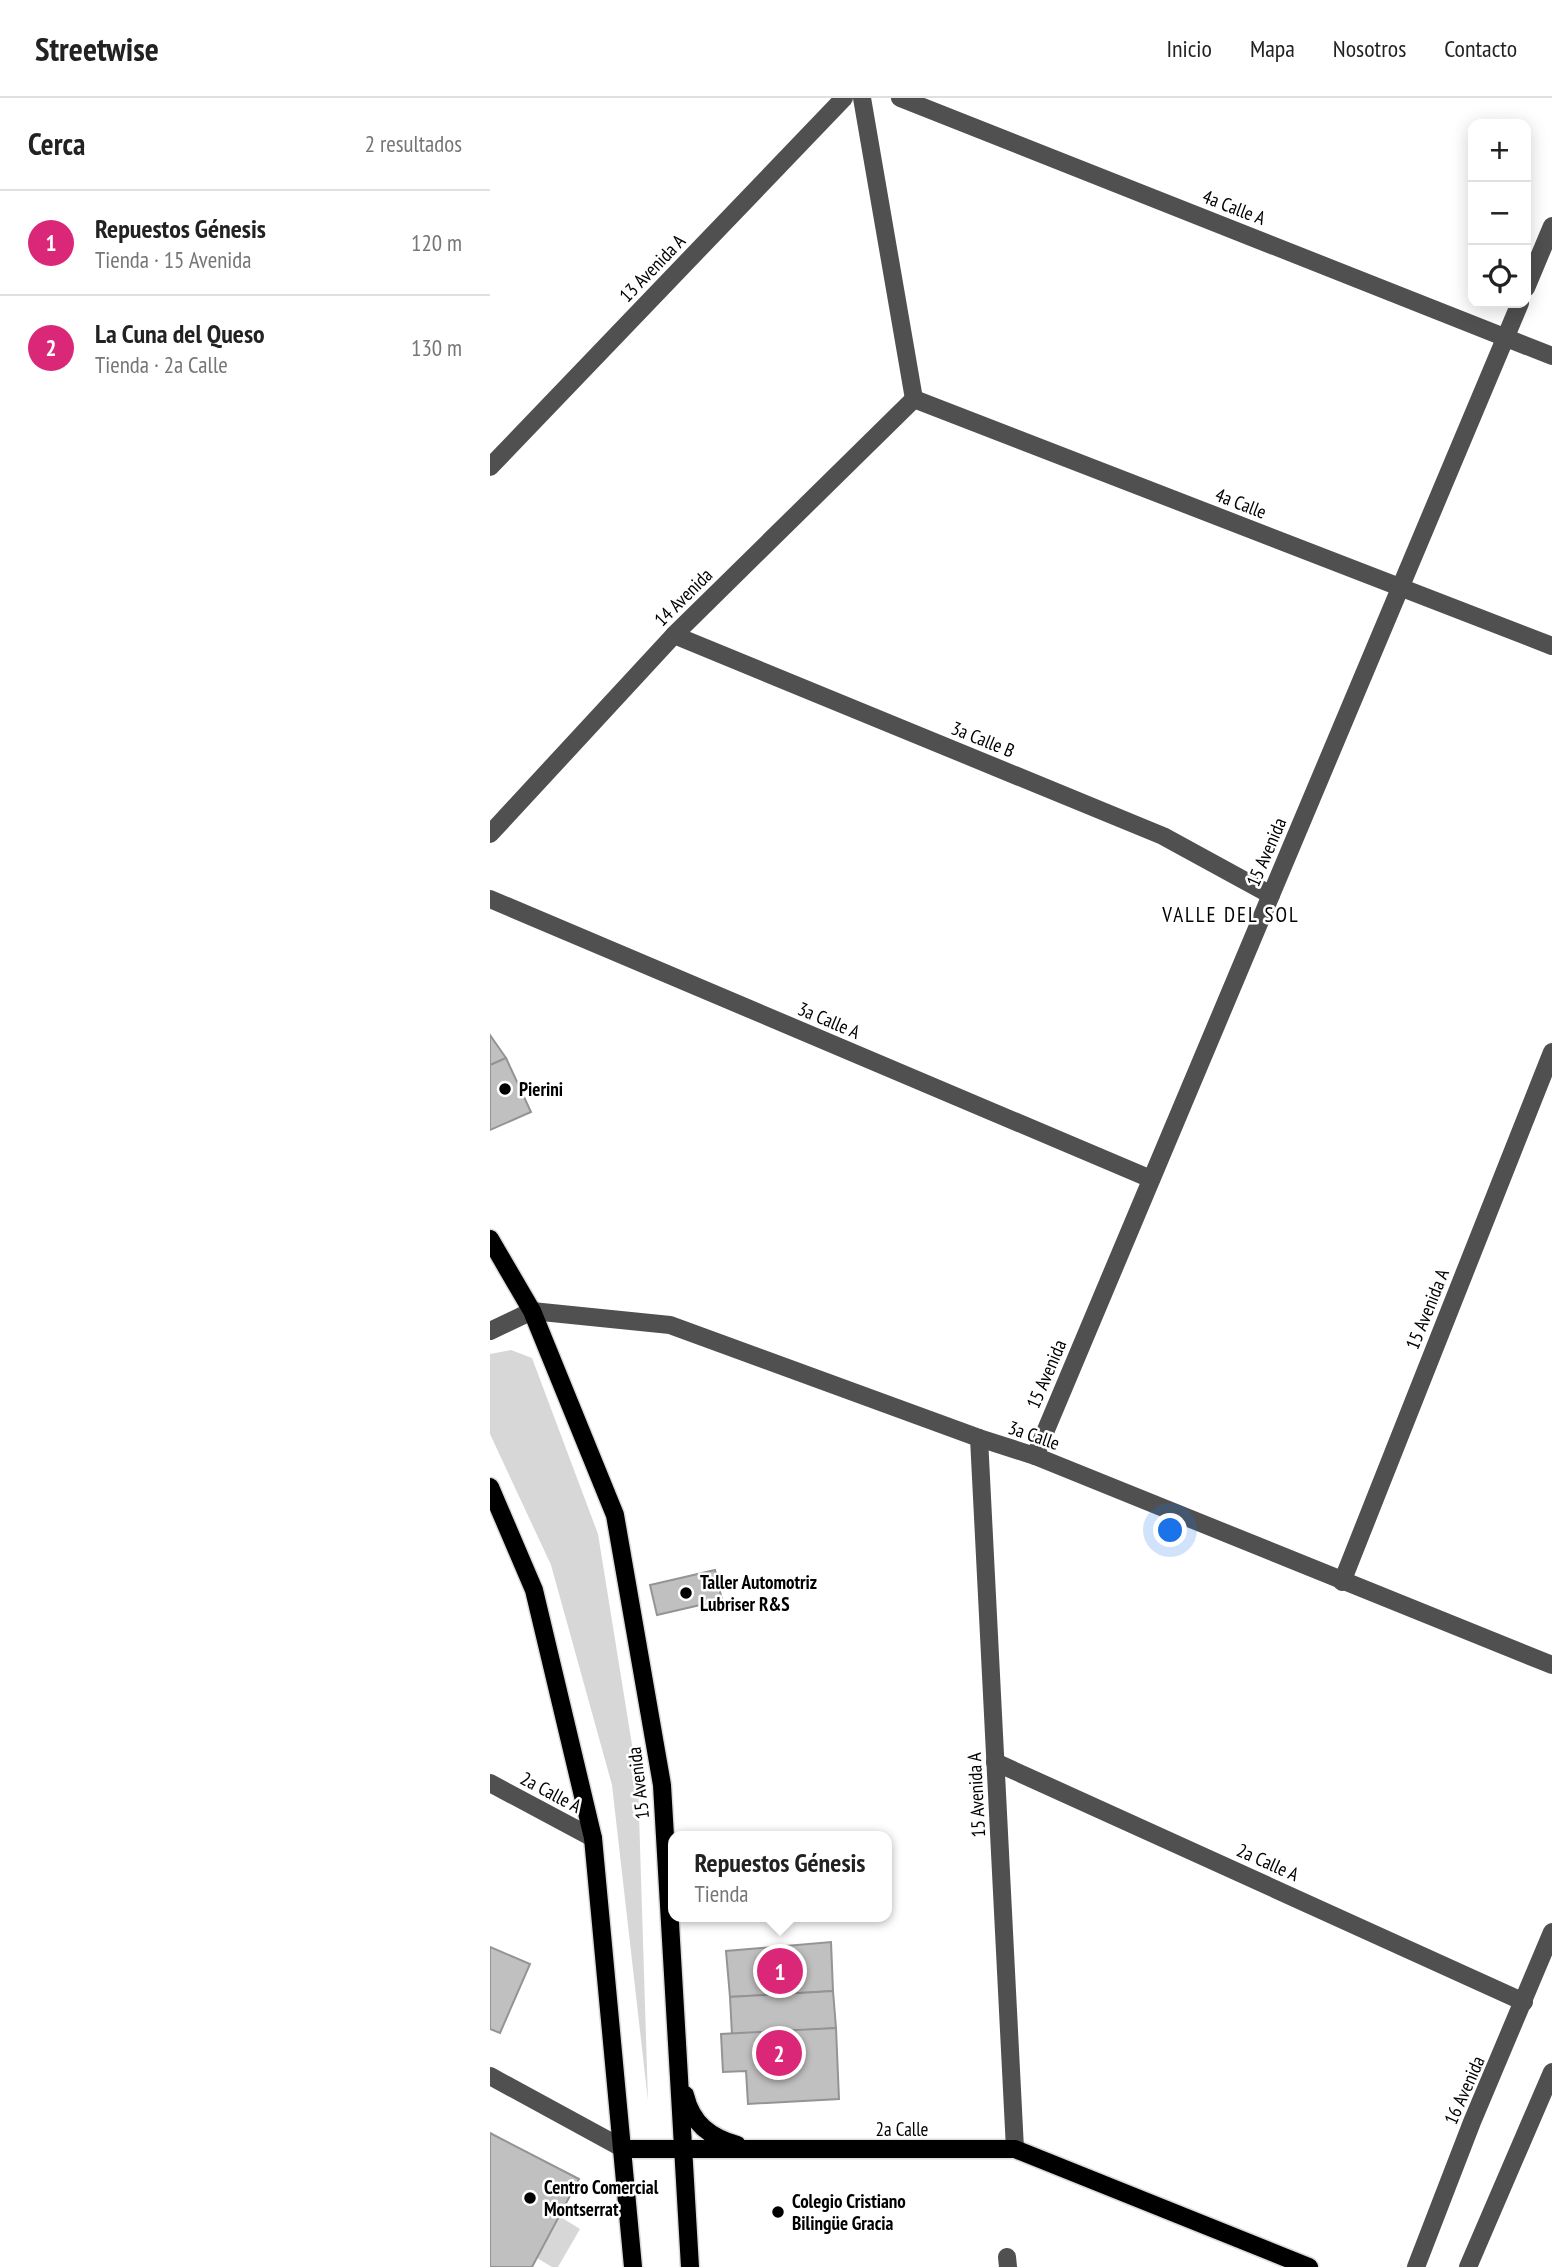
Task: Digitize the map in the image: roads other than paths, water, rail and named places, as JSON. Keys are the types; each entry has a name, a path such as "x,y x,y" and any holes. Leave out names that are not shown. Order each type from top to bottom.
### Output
{"main road":[{"name":"15 Avenida","path":"490,1240 532,1311 615,1515 662,1785 668,1901"},
{"path":"490,1487 534,1590 593,1838 633,2267"},
{"name":"15 Avenida","path":"669,1922 690,2267"},
{"path":"676,2056 687,2102 699,2125 717,2138 754,2150"},
{"name":"2a Calle","path":"624,2149 1016,2149 1309,2267"}],"street":[{"name":"13 Avenida A","path":"490,467 844,98"},
{"path":"862,98 914,399"},
{"name":"4a Calle A","path":"900,98 1552,356"},
{"path":"1531,276 1552,226"},
{"name":"15 Avenida","path":"1035,1456 1518,308"},
{"name":"4a Calle","path":"914,399 1552,646"},
{"name":"14 Avenida","path":"490,834 674,635 914,399"},
{"name":"3a Calle B","path":"674,635 1163,836 1271,895"},
{"name":"3a Calle A","path":"490,899 1151,1179"},
{"name":"15 Avenida A","path":"1342,1582 1552,1052"},
{"path":"490,1331 532,1311"},
{"name":"3a Calle","path":"532,1311 670,1325 1035,1456 1552,1665"},
{"name":"15 Avenida A","path":"979,1438 1016,2149"},
{"name":"2a Calle A","path":"995,1762 1524,2001"},
{"name":"2a Calle A","path":"490,1783 593,1838"},
{"name":"16 Avenida","path":"1416,2267 1472,2122 1552,1932"},
{"path":"1468,2267 1552,2071"},
{"name":"2a Calle","path":"490,2076 624,2149"}],"place":[{"name":"Pierini","path":"505,1089"},
{"name":"Taller Automotriz Lubriser R&S","path":"686,1593"},
{"name":"Repuestos Génesis","path":"780,1971"},
{"name":"La Cuna del Queso","path":"779,2053"},
{"name":"Centro Comercial Montserrat","path":"530,2198"},
{"name":"Colegio Cristiano Bilingüe Gracia","path":"778,2212"}],"district":[{"name":"VALLE DEL SOL","path":"1231,915"}]}
